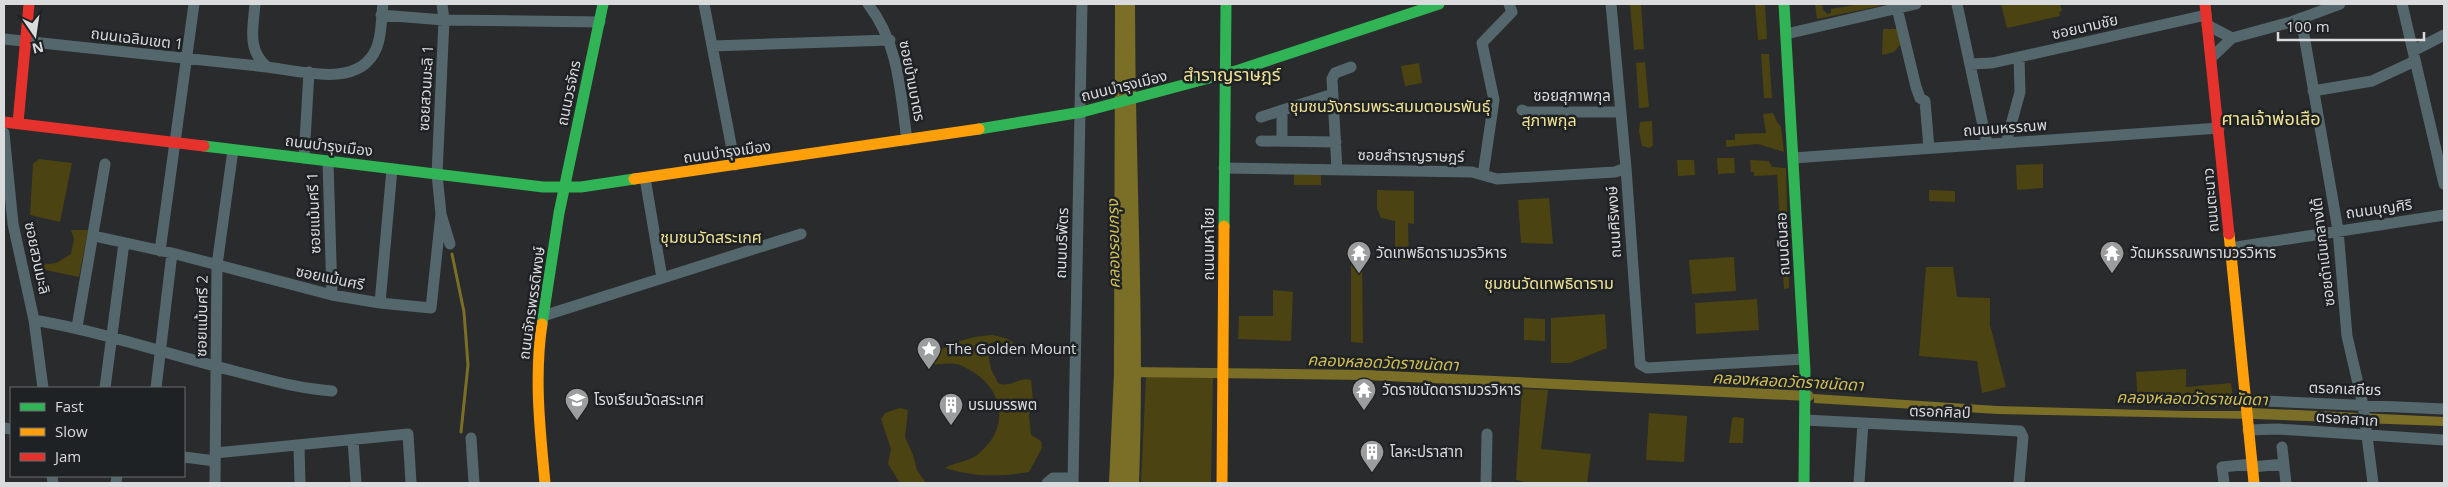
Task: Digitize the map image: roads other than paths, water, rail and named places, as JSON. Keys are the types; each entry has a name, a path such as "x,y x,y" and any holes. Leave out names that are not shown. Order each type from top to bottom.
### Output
{"main road":[{"path":"18,123 29,4"},
{"name":"ถนนวรจักร","path":"564,188 603,4"},
{"name":"ถนนมหาไชย","path":"1222,483 1226,4"},
{"name":"ถนนบำรุงเมือง","path":"4,122 564,188 735,166 1082,112 1225,74 1416,7 1438,4"},
{"name":"ถนนดินสอ","path":"1784,4 1804,359 1804,483"},
{"name":"ถนนตะนาว","path":"2206,15 2254,483"},
{"name":"ถนนจักรพรรดิพงษ์","path":"545,483 537,384 543,316 564,188"}],"street":[{"path":"160,251 194,4"},
{"path":"255,4 251,38 259,60 267,67"},
{"name":"ซอยสวนมะลิ 1","path":"437,174 444,20 442,4"},
{"path":"704,4 735,166"},
{"name":"ซอยบ้านบาตร","path":"868,4 879,19 890,40 907,140"},
{"name":"ถนนบริพัตร","path":"1073,481 1076,283 1082,112 1082,4"},
{"path":"1483,175 1494,100 1482,43 1512,12 1510,4"},
{"name":"ถนนศิริพงษ์","path":"1610,4 1626,168 1634,302 1640,364 1642,367 1804,359"},
{"path":"1786,34 1916,4"},
{"path":"1957,4 1987,144"},
{"path":"2210,58 2232,38 2301,18 2340,4"},
{"path":"2402,4 2444,184"},
{"path":"1897,8 1916,87 1920,98 1925,101 1929,148"},
{"name":"ถนนเฉลิมเขต 1","path":"4,39 187,60 340,74 353,71 364,65 378,47 382,9"},
{"path":"382,9 444,20 600,22"},
{"path":"2206,15 2232,38"},
{"name":"ซอยนามชัย","path":"1970,64 1992,63 2019,58 2206,15"},
{"name":"ซอยดำเนินกลางใต้","path":"2301,18 2338,230 2347,336 2363,408 2373,483"},
{"path":"2313,91 2372,81 2414,56 2444,35"},
{"path":"712,46 890,40"},
{"path":"2006,142 2020,92 2019,58"},
{"path":"1337,170 1333,75 1351,67"},
{"path":"304,158 310,72"},
{"path":"1261,117 1333,94"},
{"path":"1282,110 1282,141"},
{"name":"ซอยสุภาพกุล","path":"1522,110 1527,112 1621,112"},
{"name":"ถนนมหรรณพ","path":"1793,158 2219,128"},
{"name":"ซอยสวนมะลิ","path":"4,133 13,224 34,320 42,387"},
{"path":"1260,141 1336,142"},
{"name":"ซอยแม้นศรี 2","path":"215,483 217,265 233,150"},
{"name":"ซอยแม้นศรี 1","path":"328,161 332,295"},
{"path":"77,327 105,164"},
{"name":"ซอยสำราญราษฎร์","path":"1224,168 1472,172 1497,179 1615,172 1626,168"},
{"path":"380,303 392,169"},
{"name":"ซอยแม้นศรี","path":"94,236 172,253 332,295 427,309 432,307 441,214 437,174"},
{"path":"645,178 662,278"},
{"path":"441,214 450,244"},
{"name":"ถนนบุญศิริ","path":"2230,248 2444,215"},
{"path":"543,316 801,234"},
{"path":"105,387 124,243"},
{"path":"156,387 172,253"},
{"path":"34,320 77,327 216,366 312,390 332,391"},
{"name":"ตรอกเสถียร","path":"2245,404 2444,409"},
{"name":"ตรอกศิลป์","path":"1805,420 2020,431 2023,437 2019,483"},
{"path":"1859,483 1863,423"},
{"name":"ตรอกสาเก","path":"2247,425 2366,436 2444,440"},
{"path":"185,457 215,457 408,434 411,483"},
{"path":"1486,483 1487,434"},
{"path":"471,438 474,483"},
{"path":"353,440 356,483"},
{"path":"299,446 300,483"},
{"path":"2282,447 2286,483"},
{"path":"2224,483 2222,467 2284,464"},
{"path":"1047,483 1053,478 1073,481"}],"waterway":[{"path":"452,254 464,312 468,365 461,432"},
{"name":"คลองหลอดวัดราชนัดดา","path":"1129,372 1366,375 1809,396"}],"place":[{"name":"วัดเทพธิดารามวรวิหาร","path":"1359,274"},
{"name":"วัดมหรรณพารามวรวิหาร","path":"2112,274"},
{"name":"The Golden Mount","path":"929,370"},
{"name":"วัดราชนัดดารามวรวิหาร","path":"1364,411"},
{"name":"โรงเรียนวัดสระเกศ","path":"577,421"},
{"name":"บรมบรรพต","path":"951,426"},
{"name":"โลหะปราสาท","path":"1372,473"}],"district":[{"name":"สำราญราษฎร์","path":"1232,75"},
{"name":"ชุมชนวังกรมพระสมมตอมรพันธุ์","path":"1390,106"},
{"name":"ศาลเจ้าพ่อเสือ","path":"2271,119"},
{"name":"สุภาพกุล","path":"1549,120"},
{"name":"ชุมชนวัดสระเกศ","path":"711,237"},
{"name":"ชุมชนวัดเทพธิดาราม","path":"1549,283"}],"water label":[{"name":"คลองรอบกรุง","path":"1113,244"}]}
